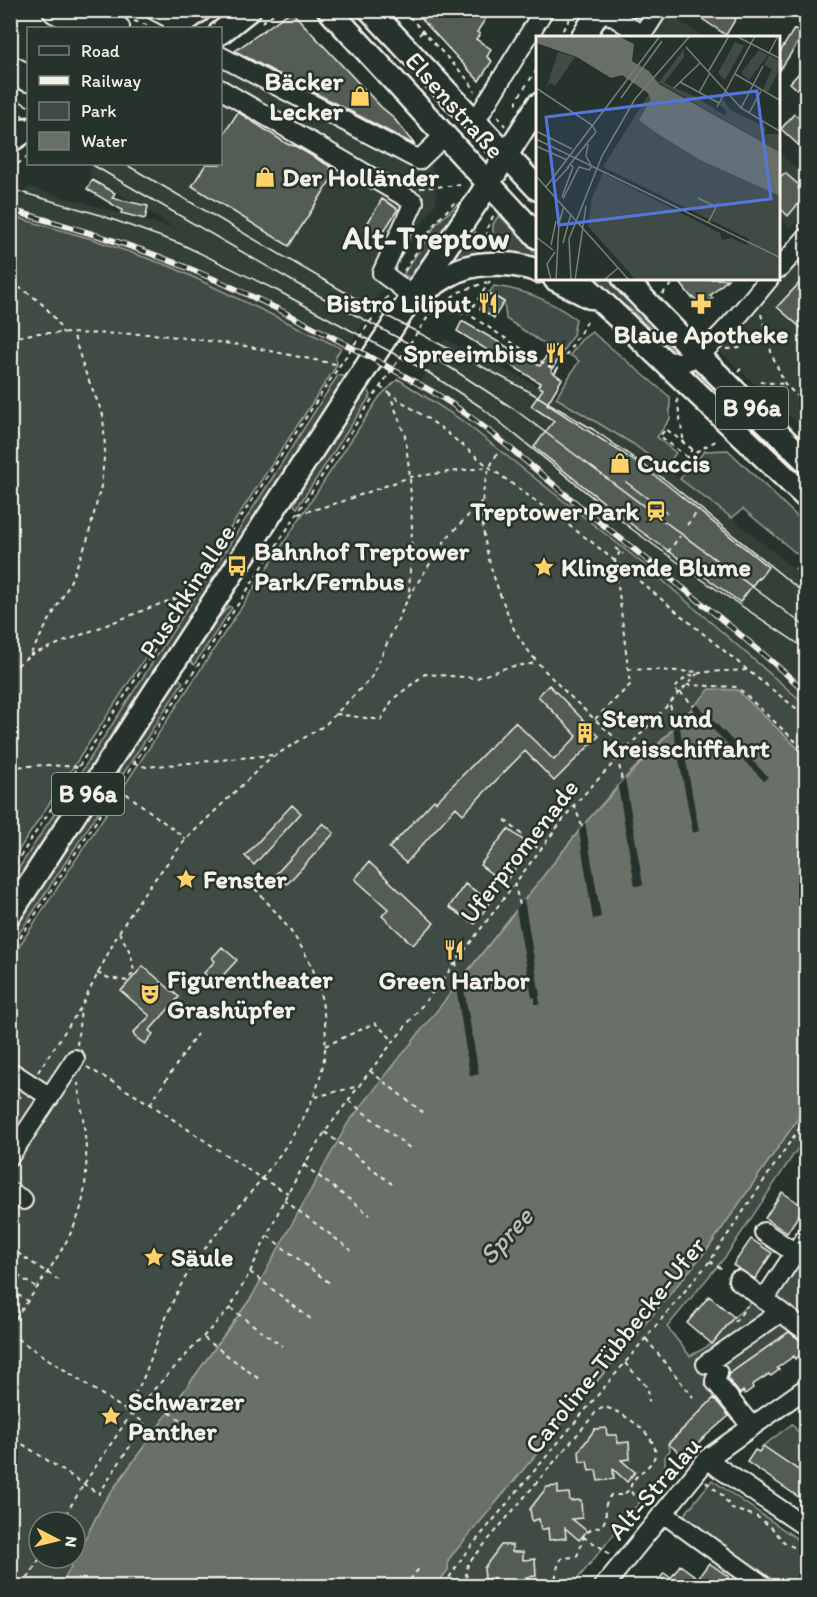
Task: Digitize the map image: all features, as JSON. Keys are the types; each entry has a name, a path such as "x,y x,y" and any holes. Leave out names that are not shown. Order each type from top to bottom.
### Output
{"highway":[{"path":"56,10 92,27"},
{"path":"10,69 27,78"}],"main road":[{"path":"178,26 200,10"},
{"path":"222,31 249,10"},
{"name":"Elsenstraße","path":"329,10 381,66 442,138 536,235"},
{"name":"Elsenstraße","path":"370,10 411,40 475,122 536,187"},
{"path":"583,36 601,10"},
{"path":"381,66 411,40"},
{"name":"Puschkinallee","path":"10,914 411,300 485,181 506,154 528,106"},
{"path":"10,141 27,130"},
{"name":"Puschkinallee","path":"411,300 442,279 489,256"},
{"name":"B 96a","path":"489,256 536,271"},
{"name":"B 96a","path":"557,280 602,304 807,497"},
{"path":"579,280 602,304"},
{"name":"B 96a","path":"625,280 807,461"}],"street":[{"path":"89,10 120,27"},
{"path":"154,10 178,26"},
{"path":"222,57 419,160 442,138 325,18 323,10"},
{"path":"475,122 483,92 544,10"},
{"path":"601,10 641,36 658,10"},
{"path":"222,91 414,202 382,273 401,287 411,300"},
{"path":"781,267 807,238"},
{"path":"663,361 685,362 698,355 768,280"},
{"path":"10,1156 75,1059"},
{"path":"10,1071 50,1097"},
{"path":"764,1233 795,1253"},
{"path":"760,1297 807,1236"},
{"path":"738,1280 807,1331"},
{"path":"752,1427 714,1381 712,1368 781,1312"},
{"name":"Alt-Stralau","path":"604,1587 708,1458 807,1388"},
{"path":"708,1458 719,1468 807,1527"},
{"path":"663,1513 764,1587"}],"path":[{"path":"403,10 470,82 483,92"},
{"path":"559,36 575,10"},
{"path":"403,17 408,13"},
{"path":"411,40 424,30"},
{"path":"528,106 517,99 536,71"},
{"path":"10,169 27,158"},
{"path":"398,193 415,188 459,185"},
{"path":"489,256 487,229 490,219"},
{"path":"672,284 677,280"},
{"path":"10,953 432,311 459,292 490,281 468,314"},
{"path":"10,282 23,289 46,308 57,319 63,333"},
{"path":"432,311 468,314 555,372 587,322"},
{"path":"760,312 772,355 784,384 807,405"},
{"path":"10,338 38,333 153,334 200,339 340,365 10,872"},
{"path":"30,655 69,585 81,558 101,486 105,449 103,415 84,369 73,333"},
{"path":"724,350 739,348"},
{"path":"736,374 743,366"},
{"path":"760,382 784,384"},
{"path":"380,387 440,428 615,560 807,716"},
{"path":"389,392 405,436 410,477 412,528 409,596"},
{"path":"677,399 684,444"},
{"path":"692,444 692,449 686,459 660,436 666,429 684,444 692,449 696,452 719,439"},
{"path":"497,454 489,467 483,500 484,536 492,573 516,634 538,663 626,748"},
{"path":"297,515 410,477 489,467"},
{"path":"10,1113 81,1007 119,932 144,892 186,839 273,755 325,725 371,678 409,596 446,539 483,500"},
{"path":"687,525 699,510"},
{"path":"689,514 693,518"},
{"path":"668,552 680,536"},
{"path":"669,542 674,544"},
{"path":"615,548 622,553 615,560"},
{"path":"595,719 630,686 615,560"},
{"path":"10,671 30,655 174,599 188,600"},
{"path":"336,714 381,720 393,699 426,674 477,678 508,667 538,663"},
{"path":"628,669 704,672 748,670"},
{"path":"694,706 674,689 686,677 704,672"},
{"name":"Uferpromenade","path":"68,1510 130,1414 230,1308 304,1165 370,1071 456,962 574,805 697,674"},
{"path":"687,686 737,687 807,751"},
{"path":"669,704 676,725"},
{"path":"134,763 146,767 273,755"},
{"path":"618,757 622,782"},
{"path":"10,767 48,765 79,767"},
{"path":"118,788 186,839"},
{"path":"574,805 582,826"},
{"path":"505,820 528,840"},
{"path":"534,845 540,850"},
{"path":"125,1410 144,1377 170,1305 189,1272 228,1218 262,1179 287,1145 314,1097 323,1070 325,1020 311,963 276,912 247,880"},
{"path":"514,883 520,905"},
{"path":"97,973 127,981 134,972 131,954 119,932"},
{"path":"456,962 459,982"},
{"path":"10,1326 37,1288 71,1232 82,1204 86,1176 86,1133 75,1059 81,1007"},
{"path":"325,1046 375,1023 394,1041"},
{"path":"150,1104 197,1034"},
{"path":"75,1059 150,1104 262,1179 288,1193"},
{"path":"370,1071 425,1114"},
{"path":"314,1097 359,1086"},
{"path":"349,1100 411,1149"},
{"name":"Caroline-Tübbecke-Ufer","path":"446,1587 449,1578 465,1555 710,1261 800,1127 806,1125"},
{"path":"325,1132 392,1184"},
{"path":"304,1165 369,1215"},
{"path":"284,1200 351,1251"},
{"path":"267,1236 332,1285"},
{"path":"10,1248 60,1281"},
{"path":"710,1261 738,1280"},
{"path":"10,1270 37,1288"},
{"path":"250,1272 312,1320"},
{"path":"10,1290 28,1301"},
{"path":"735,1322 760,1297"},
{"path":"230,1308 282,1346"},
{"path":"10,1334 145,1423 99,1494 10,1436"},
{"path":"203,1337 259,1379"},
{"path":"646,1339 693,1397"},
{"path":"625,1363 648,1388 649,1402"},
{"path":"469,1587 466,1574 468,1564 597,1411 604,1407 619,1412 642,1429 655,1446 652,1462 636,1476 630,1489 623,1496 611,1495 605,1502 605,1521 600,1527 589,1530 583,1537 581,1551 576,1557 562,1558 556,1566 556,1579 552,1586 546,1587"},
{"path":"169,1412 185,1424"},
{"path":"702,1479 722,1496 732,1509 756,1516 771,1527 785,1543 807,1553"},
{"path":"630,1489 633,1495 644,1503"},
{"path":"583,1537 611,1555"},
{"path":"405,1587 420,1567"},
{"path":"23,1587 33,1570"},
{"path":"410,1580 418,1587"}],"shaded area":[{"path":"291,10 396,119 432,164 437,201 347,350 172,267 92,239 11,216 10,209 29,187 178,230 88,174 93,165 222,165 222,60"},
{"path":"665,12 703,36 649,36"},
{"path":"781,154 806,177 806,212 791,229 781,219"},
{"path":"806,247 806,431 722,354 720,343 760,298 766,297 801,258"},
{"path":"445,339 534,384 633,444 732,518 806,579 806,705 647,566 460,418 416,389"}],"green space":[{"path":"460,202 412,278 403,275 437,223"},
{"path":"499,215 536,254 536,263 493,256 493,224"},
{"path":"11,216 92,239 172,267 341,348 336,356 337,365 11,862"},
{"path":"474,225 479,258 444,265"},
{"path":"593,280 610,280 677,351 672,349 629,308 613,299"},
{"path":"494,286 517,290 537,297 576,319 573,335 563,351 553,345 546,345 506,319 504,302 489,293"},
{"path":"592,332 670,397 670,419 657,437 676,453 670,461 676,466 671,472 633,444 556,398 579,361 570,355 581,340"},
{"path":"338,375 348,377 11,899 11,880"},
{"name":"Treptower Park","path":"398,379 460,419 646,566 806,705 806,756 737,690 697,704 586,822 459,982 251,1298 104,1502 87,1535 87,1510 27,1510 27,1570 69,1570 61,1586 11,1586 10,960 380,396"},
{"path":"367,388 371,395 297,508 294,505 302,487"},
{"path":"728,450 806,525 806,578 795,569 803,559 743,509 732,518 680,479 705,451"},
{"path":"229,606 232,608 194,665 188,658 205,633"},
{"path":"176,677 183,682 11,946 11,931"},
{"path":"806,1107 806,1136 726,1256 667,1327 690,1356 712,1344 734,1317 753,1301 791,1330 722,1379 712,1367 703,1373 719,1393 668,1444 670,1450 665,1457 665,1471 572,1586 435,1586 448,1570 448,1560 709,1247"},
{"path":"806,1253 806,1319 776,1299"},
{"path":"792,1424 806,1442 806,1476 763,1446"},
{"path":"712,1480 806,1545 806,1586 778,1586 684,1515"}],"water":[{"name":"Spree","path":"710,689 737,690 806,756 806,1107 709,1247 448,1560 448,1570 435,1586 61,1586 69,1570 87,1570 87,1535 104,1502 251,1298 348,1123 586,822"}],"pier":[{"path":"697,704 768,777 764,781 692,708"},
{"path":"679,723 699,831 693,833 673,728"},
{"path":"625,778 643,885 635,886 618,786"},
{"path":"585,822 601,917 593,919 579,831"},
{"path":"524,899 540,1004 535,1004 535,998 532,997 516,909"},
{"path":"462,978 479,1074 470,1076 456,986"}],"building":[{"path":"413,10 491,10 477,32 480,34 476,39 491,49 487,57 492,61 479,81"},
{"path":"689,10 741,10 726,35"},
{"path":"291,11 392,116 415,145 235,51"},
{"path":"794,29 803,35 781,68 781,50"},
{"path":"807,64 807,98 790,83"},
{"name":"Der Holländer","path":"238,112 336,172 289,246 192,186 205,165 222,165 222,137"},
{"path":"794,114 807,124 807,153 781,129"},
{"path":"785,173 800,186 798,188 807,196 807,200 801,206 798,204 788,216 781,209 781,176"},
{"path":"92,180 115,193 112,198 148,206 145,219 121,213 122,210 87,189"},
{"path":"382,199 398,209 379,239 364,229"},
{"path":"807,275 807,333 777,307"},
{"path":"678,280 727,280 710,296 713,298 706,304 701,305 692,298"},
{"path":"489,293 504,302 494,318 480,309"},
{"path":"462,321 540,366 553,345 563,351 551,371 562,379 547,404 666,484 768,567 740,602 635,527 534,447 554,421 531,406 543,389 538,386 540,383 457,331"},
{"path":"549,685 599,736 554,781 525,751 463,814 456,807 406,863 389,848 434,800 436,802 515,722 554,760 577,736 538,696"},
{"path":"292,805 301,813 254,865 245,856"},
{"path":"323,823 334,833 287,884 276,874"},
{"path":"508,829 532,847 504,883 480,865"},
{"path":"369,862 434,923 413,945 382,916 388,909 355,879"},
{"path":"465,884 491,901 475,924 449,907"},
{"path":"222,947 237,960 215,984 204,973 215,961 212,958"},
{"name":"Figurentheater Grashüpfer","path":"143,966 179,997 149,1031 153,1034 145,1044 133,1033 150,1016 121,991"},
{"path":"782,1192 804,1207 787,1233 765,1218"},
{"path":"751,1239 772,1253 755,1279 733,1265"},
{"path":"709,1296 734,1317 712,1344 687,1323"},
{"path":"789,1332 807,1342 804,1353 795,1359 794,1356 777,1368 779,1370 771,1376 769,1374 752,1385 753,1388 745,1394 743,1391 740,1394 728,1379 729,1374"},
{"path":"714,1398 729,1416 701,1440 686,1457 668,1444"},
{"path":"606,1428 607,1435 617,1435 618,1443 629,1442 630,1459 621,1460 635,1472 627,1482 613,1469 614,1479 598,1481 596,1470 589,1471 587,1461 580,1462 579,1451 595,1429"},
{"path":"763,1446 807,1476 807,1489 800,1498 747,1462 755,1450 759,1452"},
{"path":"558,1486 558,1494 569,1493 570,1501 581,1500 582,1518 572,1519 587,1531 579,1540 565,1528 566,1538 549,1540 548,1528 541,1530 539,1519 532,1521 530,1509 547,1487"},
{"path":"501,1545 512,1545 512,1552 523,1552 523,1560 535,1559 536,1576 526,1577 537,1587 494,1587 493,1578 485,1579 484,1568"},
{"path":"709,1563 729,1577 722,1587 654,1587 664,1573 671,1578 680,1565 698,1578"}],"tram line":[{"path":"10,96 27,105"},
{"path":"10,108 27,118"},
{"path":"93,165 299,285 434,357 514,409 806,627"},
{"path":"127,165 372,308 530,392 594,430 668,482 806,595"},
{"path":"10,189 97,214 181,244 278,291 426,371 481,407 633,530 806,649"},
{"path":"626,482 667,513"}],"railway":[{"path":"10,210 113,240 197,272 291,316 438,395 496,437 725,622 806,692"}],"place":[{"name":"Bäcker Lecker","path":"360,96"},
{"name":"Der Holländer","path":"265,177"},
{"name":"Bistro Liliput","path":"488,303"},
{"name":"Blaue Apotheke","path":"701,304"},
{"name":"Spreeimbiss","path":"555,353"},
{"name":"Cuccis","path":"620,463"},
{"name":"Treptower Park","path":"656,511"},
{"name":"Bahnhof Treptower Park/Fernbus","path":"237,566"},
{"name":"Klingende Blume","path":"544,567"},
{"name":"Stern und Kreisschiffahrt","path":"585,733"},
{"name":"Fenster","path":"186,879"},
{"name":"Green Harbor","path":"454,950"},
{"name":"Figurentheater Grashüpfer","path":"150,994"},
{"name":"Säule","path":"154,1257"},
{"name":"Schwarzer Panther","path":"111,1416"}],"district":[{"name":"Alt-Treptow","path":"426,238"}]}
